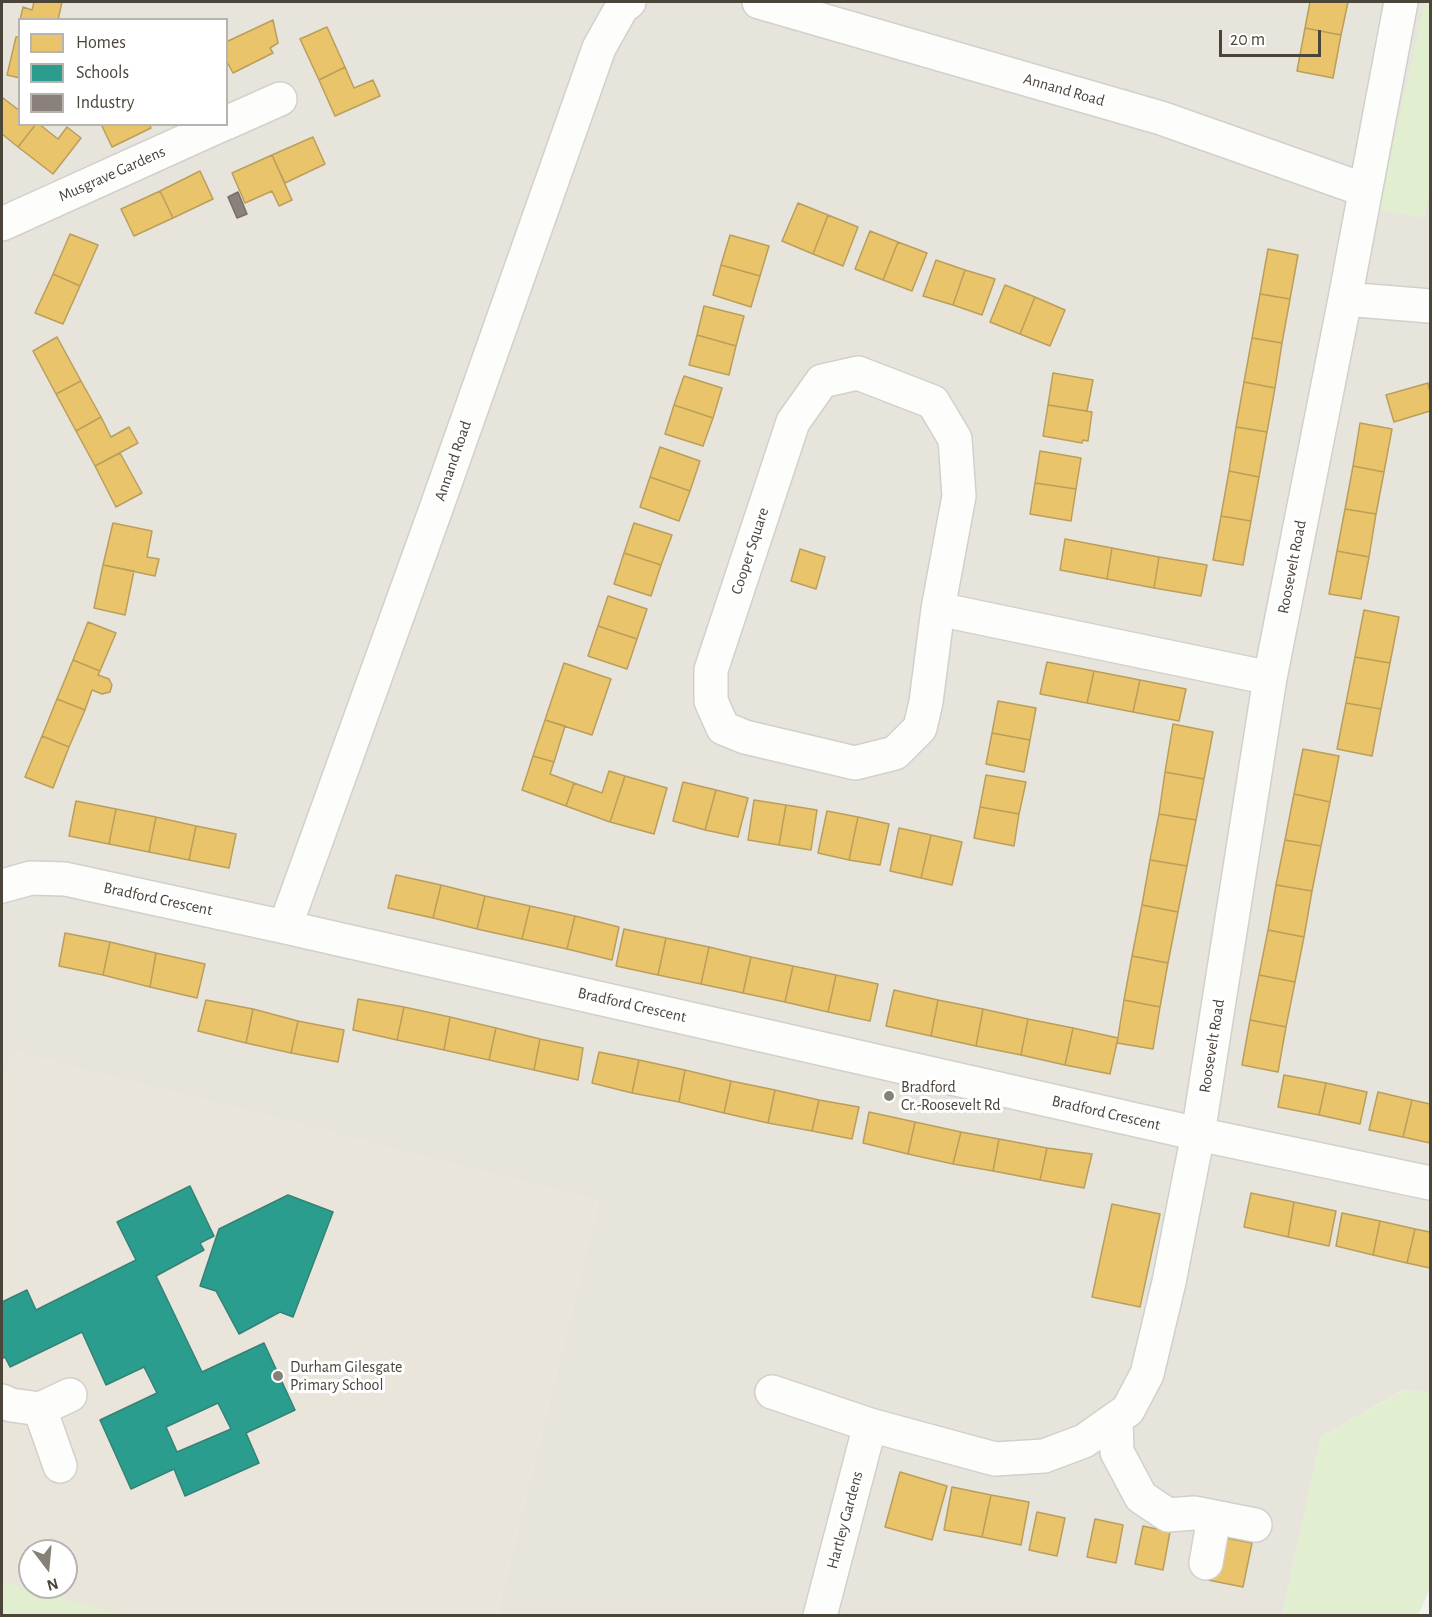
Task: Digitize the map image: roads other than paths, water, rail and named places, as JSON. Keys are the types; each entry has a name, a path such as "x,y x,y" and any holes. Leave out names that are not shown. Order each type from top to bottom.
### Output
{"street":[{"name":"Annand Road","path":"285,927 599,48 622,7 629,2"},
{"name":"Annand Road","path":"759,2 1161,118 1365,189"},
{"name":"Roosevelt Road","path":"1197,1134 1270,678 1401,2"},
{"name":"Musgrave Gardens","path":"228,123 280,99"},
{"name":"Musgrave Gardens","path":"2,224 221,126"},
{"path":"1345,299 1431,306"},
{"name":"Cooper Square","path":"858,373 933,402 955,439 959,496 938,609 926,702 920,728 895,753 855,763 745,737 723,728 711,701 711,670 793,422 822,381 858,373"},
{"path":"938,609 1270,678"},
{"name":"Bradford Crescent","path":"2,885 31,878 66,879 1197,1134 1431,1183"},
{"path":"772,1392 870,1425 995,1459 1044,1456 1084,1441 1128,1410 1147,1374 1169,1282 1197,1134"},
{"path":"2,1401 11,1405 40,1409 70,1395"},
{"path":"40,1409 60,1466"},
{"path":"1116,1419 1117,1452 1141,1497 1168,1515 1194,1513 1255,1525"},
{"name":"Hartley Gardens","path":"820,1616 870,1425"},
{"path":"1206,1563 1214,1517"}],"place":[{"name":"Bradford Cr.-Roosevelt Rd","path":"889,1096"},
{"name":"Durham Gilesgate Primary School","path":"278,1376"}]}
